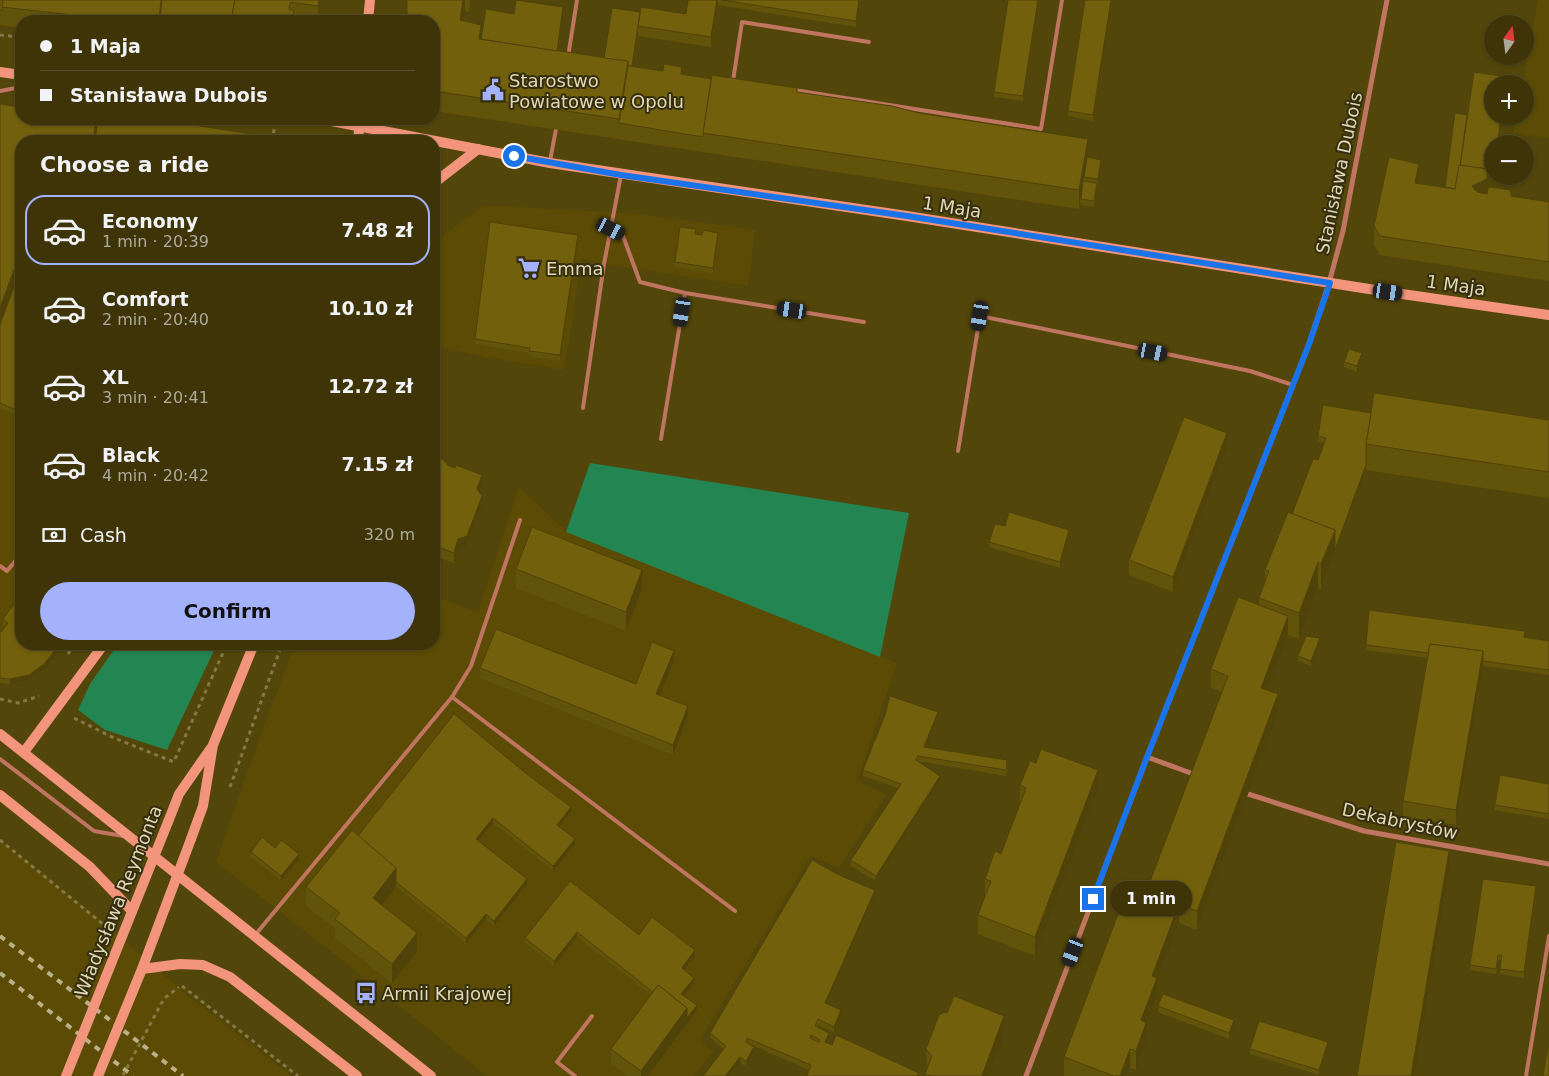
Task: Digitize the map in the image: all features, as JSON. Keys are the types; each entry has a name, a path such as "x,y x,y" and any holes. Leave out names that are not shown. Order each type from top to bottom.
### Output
{"street":[{"path":"369,15 370,0"},
{"name":"Stanisława Dubois","path":"1026,1076 1147,757 1293,386 1330,283 1343,231 1387,0"},
{"path":"0,72 15,74"},
{"name":"1 Maja","path":"373,125 417,135"},
{"name":"1 Maja","path":"440,140 550,163 621,175 907,216 1330,283 1549,315"},
{"path":"440,178 478,149"},
{"path":"24,752 100,650"},
{"name":"Władysława Reymonta","path":"98,1076 191,840 203,806 213,746 252,650"},
{"path":"0,734 431,1076"},
{"name":"Władysława Reymonta","path":"66,1076 179,794 213,746"},
{"path":"1147,757 1198,775"},
{"name":"Dekabrystów","path":"1248,794 1364,831 1549,864"},
{"path":"0,795 90,867 132,911"},
{"path":"142,968 180,964 203,964 230,977 357,1076"}],"lane":[{"path":"567,62 577,0"},
{"path":"790,90 1041,129 1062,0"},
{"path":"742,82 733,80 742,22 869,42"},
{"path":"0,92 15,88"},
{"path":"550,163 556,129"},
{"path":"583,408 621,175"},
{"path":"611,229 623,236 640,282 685,293 864,322"},
{"path":"661,439 685,293"},
{"path":"958,451 980,316 1250,372 1293,386"},
{"path":"254,936 452,698 471,666 520,520"},
{"path":"0,566 7,571 15,561"},
{"path":"452,698 734,911"},
{"path":"0,759 94,831 130,836"},
{"path":"1526,1076 1549,936"},
{"path":"575,1076 557,1062 592,1016"}],"path":[{"path":"0,35 15,37"},
{"path":"64,659 70,650"},
{"path":"170,770 224,650"},
{"path":"227,795 280,650"},
{"path":"0,699 18,703 40,696"},
{"path":"112,737 174,762"}],"shaded area":[{"path":"1538,0 1549,0 1549,138 1513,133 1514,125 1534,125 1534,75 1524,75 1526,65 1534,65 1534,21"},
{"path":"497,206 640,214 755,230 748,286 582,259 564,370 485,357 440,346 440,238 482,207"},
{"path":"0,344 15,350 15,650 59,650 44,670 29,680 10,684 0,683"},
{"path":"519,487 567,532 897,663 857,781 887,794 839,868 810,856 700,1041 713,1051 695,1076 487,1076 216,862 293,650 440,650 440,598 478,612"},
{"path":"0,840 93,913 187,995 292,1076 0,1076"}],"green space":[{"path":"590,463 909,513 880,657 566,532"},
{"path":"114,650 214,650 167,750 105,730 78,710 90,684"}],"building":[{"path":"0,0 3,0 2,11 0,10"},
{"path":"3,0 161,0 160,15 72,15 2,7"},
{"path":"162,0 235,0 232,15 161,15"},
{"path":"235,0 319,0 318,6 290,2 289,10 294,10 293,15 232,15"},
{"path":"407,0 463,0 460,20 481,25 479,39 628,61 619,119 440,92 440,15 407,15"},
{"path":"516,0 563,7 557,51 481,39 486,9 514,14"},
{"path":"688,0 717,0 711,37 638,26 641,7 686,14"},
{"path":"722,0 859,0 856,21"},
{"path":"1008,0 1038,0 1023,96 994,92"},
{"path":"1085,0 1111,0 1093,115 1068,111"},
{"path":"612,8 640,12 632,66 628,66 628,61 604,58"},
{"path":"664,64 682,67 681,74 711,79 703,137 619,123 628,66 663,71"},
{"path":"1474,72 1494,75 1484,75 1484,125 1500,125 1499,135 1484,135 1484,169 1460,166"},
{"path":"712,75 797,88 797,92 892,106 919,113 1088,139 1079,190 703,133"},
{"path":"0,104 15,106 15,125 95,125 94,135 15,135 15,267 0,308"},
{"path":"1455,113 1467,115 1455,189 1445,187"},
{"path":"97,125 193,125 254,135 96,135"},
{"path":"1087,157 1101,160 1098,179 1084,177"},
{"path":"1389,157 1419,164 1415,183 1455,189 1459,165 1484,168 1484,180 1472,186 1477,192 1487,194 1490,187 1510,190 1511,196 1549,202 1549,262 1380,236 1374,226"},
{"path":"1083,181 1097,183 1094,201 1081,199"},
{"name":"Emma","path":"490,222 578,235 560,355 529,351 530,348 475,339"},
{"path":"680,227 696,229 695,234 702,235 703,230 718,233 713,268 675,262"},
{"path":"15,284 15,409 0,403 0,325"},
{"path":"1349,349 1362,353 1357,366 1344,362"},
{"path":"1374,393 1549,420 1549,472 1366,444"},
{"path":"1323,405 1371,413 1366,444 1366,465 1335,550 1335,530 1292,514 1313,459 1318,460 1326,438 1318,436"},
{"path":"1184,417 1227,433 1173,577 1129,560"},
{"path":"440,459 455,468 456,465 482,475 477,489 482,496 467,536 458,539 454,553 440,547"},
{"path":"1009,512 1069,530 1060,562 989,542 995,524 1005,526"},
{"path":"1288,512 1335,530 1321,564 1318,562 1299,613 1259,598 1269,571 1265,570"},
{"path":"532,527 642,570 626,612 516,569"},
{"path":"1238,597 1288,616 1261,688 1278,694 1197,911 1179,904 1152,976 1157,978 1141,1020 1146,1023 1136,1051 1130,1049 1120,1076 1114,1076 1064,1057 1129,885 1146,892 1228,676 1211,669"},
{"path":"15,603 15,650 55,650 44,664 29,675 10,679 0,678 0,631 8,623 3,619"},
{"path":"1369,610 1525,631 1524,637 1549,641 1549,670 1483,661 1483,651 1430,644 1428,653 1366,645"},
{"path":"496,629 636,684 652,642 674,651 656,694 688,706 673,745 480,668"},
{"path":"1306,636 1320,638 1311,661 1298,656"},
{"path":"1430,644 1483,651 1456,810 1403,801"},
{"path":"890,696 938,712 924,747 1007,760 1006,770 918,756 916,760 940,776 876,876 851,860 901,784 863,770 885,715"},
{"path":"454,714 528,775 571,807 557,825 575,839 553,866 493,818 476,839 527,879 494,921 486,914 466,938 396,882 396,868 358,836"},
{"path":"1041,749 1098,770 1035,937 978,915 991,881 985,879 995,851 1001,854 1026,788 1020,785 1030,761 1036,763"},
{"path":"1500,775 1549,784 1549,814 1495,805"},
{"path":"352,830 396,868 373,898 417,933 392,964 335,919 340,913 306,887"},
{"path":"262,837 275,848 281,840 299,854 281,876 251,852"},
{"path":"1396,842 1449,851 1411,1076 1357,1076"},
{"path":"812,860 841,876 875,890 825,1003 841,1010 834,1027 818,1019 815,1026 829,1033 825,1042 832,1045 836,1035 919,1073 917,1076 807,1076 811,1065 747,1038 746,1042 754,1047 746,1061 740,1057 727,1076 703,1076 726,1046 710,1033","holes":["811,1035 820,1040 819,1042 810,1038"]},
{"path":"1483,879 1536,886 1524,972 1500,969 1502,955 1498,955 1496,969 1470,965"},
{"path":"570,881 639,935 652,917 695,950 682,968 694,978 681,994 697,1005 687,1018 687,1008 658,985 653,992 577,932 554,961 525,938"},
{"path":"658,985 687,1008 641,1071 611,1049"},
{"path":"1163,994 1234,1020 1229,1033 1158,1006"},
{"path":"954,996 1004,1016 982,1076 931,1076 925,1074 932,1056 926,1049 939,1015 947,1013"},
{"path":"1259,1021 1328,1042 1319,1070 1250,1049"},
{"path":"1549,1041 1549,1076 1543,1076"}],"railway":[{"path":"0,936 183,1076"},
{"path":"0,973 133,1076"}],"place":[{"name":"Starostwo Powiatowe w Opolu","path":"493,90"},
{"name":"Emma","path":"529,268"},
{"name":"Armii Krajowej","path":"366,993"}],"route":[{"path":"514,156 621,175 907,216 1330,283 1309,344 1093,899"}]}
